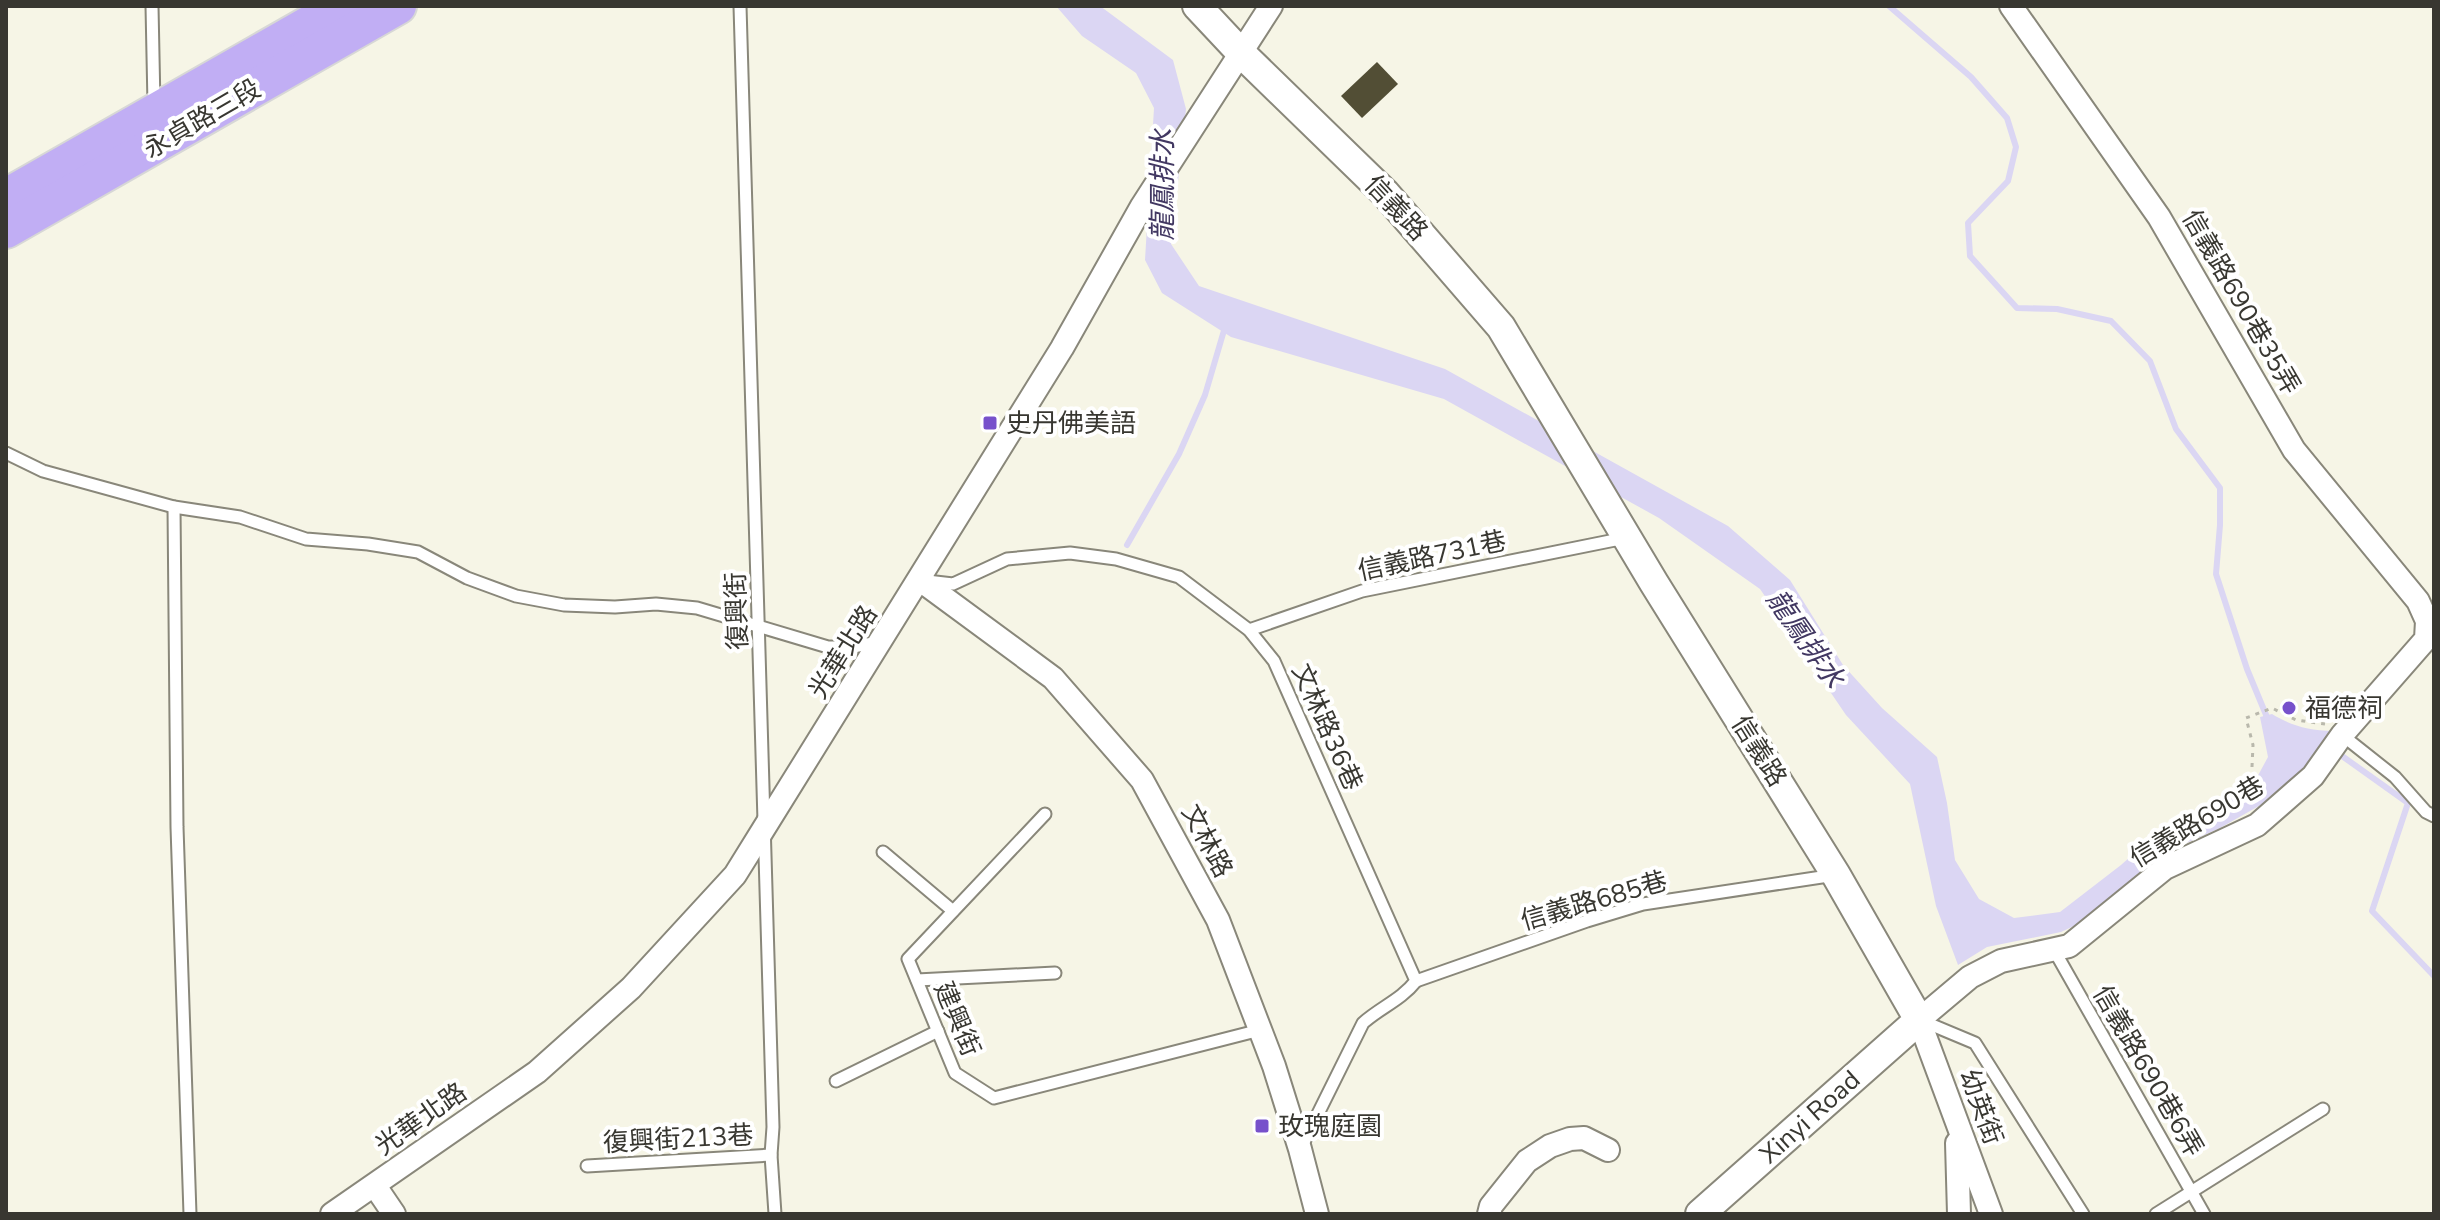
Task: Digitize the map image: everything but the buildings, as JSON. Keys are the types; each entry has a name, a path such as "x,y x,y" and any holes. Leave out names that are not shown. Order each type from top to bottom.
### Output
{"main road":[{"name":"永貞路三段","path":"6,230 341,6"},
{"name":"永貞路三段","path":"6,197 161,126 398,6"}],"street":[{"name":"信義路","path":"1197,6 1385,193 1501,327 1627,538 1836,875 1919,1020"},
{"name":"光華北路","path":"332,1214 537,1072 631,988 735,875 1062,348 1142,206 1271,6"},
{"name":"信義路690巷35弄","path":"2011,6 2159,217 2294,450 2418,601 2430,620"},
{"name":"文林路","path":"920,580 1053,678 1142,780 1218,920 1260,1030 1300,1149 1317,1214"},
{"name":"信義路690巷","path":"1919,1020 1970,977 2001,961 2069,946 2165,868 2257,825 2313,776 2335,744 2426,639 2430,620"},
{"name":"幼英街","path":"1919,1020 1991,1214"},
{"name":"Xinyi Road","path":"1700,1214 1919,1020"},
{"path":"1957,1126 1959,1214"},
{"path":"1489,1214 1491,1206 1527,1161 1550,1146 1584,1138 1608,1150"},
{"path":"375,1186 394,1214"}],"lane":[{"path":"152,6 161,126"},
{"name":"復興街","path":"740,6 775,1214"},
{"path":"6,453 43,471 174,507 240,517 306,539 418,552 467,578 516,596 564,605 615,607 656,604 697,608 828,647 853,647 883,641"},
{"path":"174,507 177,827 190,1214"},
{"name":"信義路731巷","path":"1249,630 1362,591 1627,538"},
{"name":"文林路36巷","path":"920,580 953,584 1007,559 1070,553 1116,559 1179,577 1249,630 1274,661 1416,981"},
{"path":"2335,744 2395,777 2426,812 2434,816"},
{"name":"建興街","path":"1045,814 908,959 955,1073 994,1098 1260,1030"},
{"path":"883,852 953,911"},
{"name":"信義路685巷","path":"1416,981 1643,904 1836,875"},
{"name":"信義路690巷6弄","path":"2054,950 2204,1214"},
{"path":"917,980 1055,973"},
{"path":"1300,1149 1363,1023 1379,1009 1404,996 1416,981"},
{"path":"1919,1020 1975,1043 2083,1214"},
{"path":"836,1081 938,1031"},
{"path":"2156,1214 2323,1109"},
{"name":"復興街213巷","path":"587,1166 771,1155"}],"path":[{"path":"2252,767 2253,745 2246,718 2272,708 2296,720 2324,724 2335,744"}],"water":[{"path":"1056,6 1100,6 1173,60 1186,109 1171,244 1199,286 1445,369 1728,526 1790,580 1843,665 1882,708 1937,757 1955,860 1979,899 2014,918 2060,912 2166,825 2255,781 2268,757 2260,717 2272,714 2301,727 2333,731 2319,755 2273,798 2182,845 2091,918 2061,932 1987,947 1958,965 1936,906 1910,784 1846,715 1760,589 1659,518 1444,399 1231,337 1162,293 1145,260 1154,108 1136,73 1082,36"}],"waterway":[{"path":"1889,6 1971,77 2007,118 2016,147 2008,181 1968,223 1970,256 2017,308 2057,309 2111,321 2150,361 2176,429 2220,488 2216,574 2247,669 2269,722"},
{"path":"1127,545 1179,454 1205,395 1225,327"},
{"name":"龍鳳排水","path":"2335,751 2408,803 2372,911 2434,976"}],"place":[{"name":"史丹佛美語","path":"990,423"},
{"name":"福德祠","path":"2289,708"},
{"name":"玫瑰庭園","path":"1262,1126"}]}
